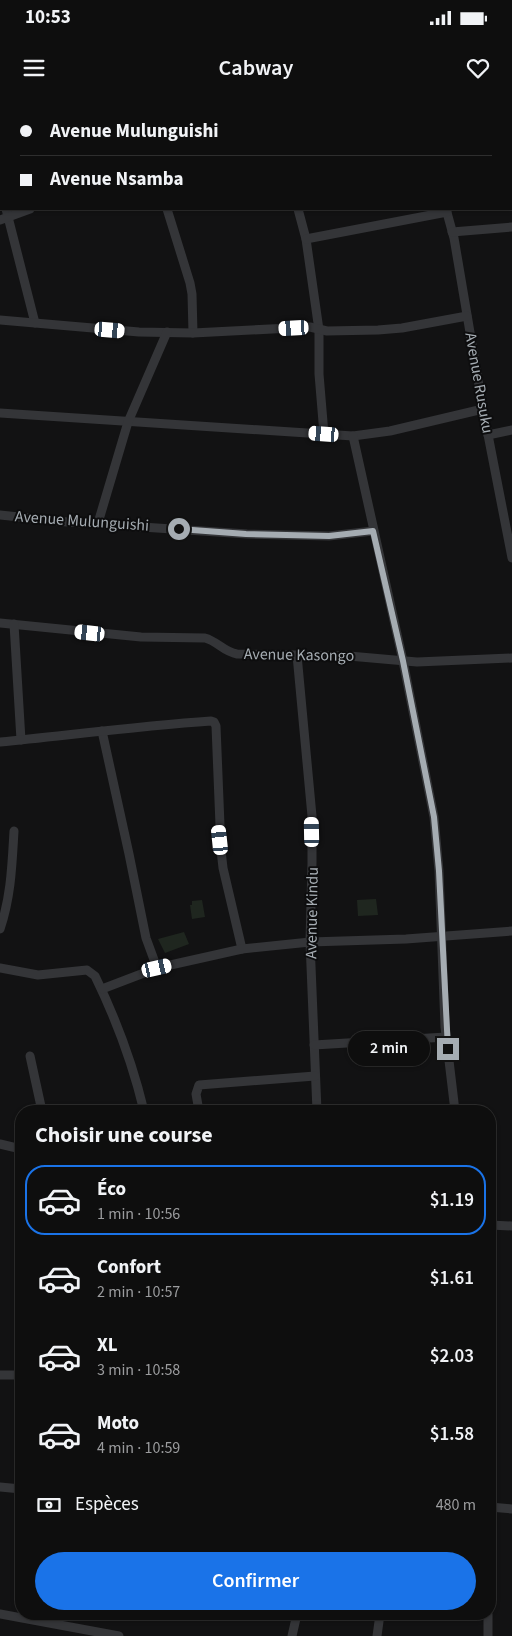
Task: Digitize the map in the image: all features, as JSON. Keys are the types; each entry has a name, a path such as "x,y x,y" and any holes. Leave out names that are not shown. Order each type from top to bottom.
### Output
{"street":[{"path":"26,210 5,215 35,323"},
{"path":"167,210 190,283 193,333"},
{"path":"298,210 306,239 319,330 319,374 324,434"},
{"path":"306,239 447,210"},
{"name":"Avenue Rusuku","path":"447,210 512,558"},
{"path":"452,232 512,227"},
{"path":"0,320 139,332 193,333 310,327 319,330 337,331 394,328 467,316"},
{"path":"98,523 128,422 167,332"},
{"path":"0,413 353,436 390,431 483,409"},
{"path":"488,435 512,430"},
{"path":"353,436 403,661 434,817 439,871 446,1037 454,1105"},
{"name":"Avenue Mulunguishi","path":"0,515 246,534 329,536 373,531"},
{"name":"Avenue Kasongo","path":"0,622 141,637 205,638 231,653 384,658 403,661 512,658"},
{"path":"14,624 21,740"},
{"name":"Avenue Kindu","path":"297,655 312,816 310,942 317,1105"},
{"path":"0,742 185,722 211,720 214,722 221,850 242,949"},
{"path":"102,731 146,938 157,968"},
{"path":"0,929 10,892 14,831"},
{"path":"102,989 157,968 242,949 310,942 442,937 512,931"},
{"path":"0,968 38,975 87,970 95,976 124,1046 143,1105"},
{"path":"314,1045 446,1037"},
{"path":"30,1056 41,1105"},
{"path":"198,1105 196,1094 199,1085 315,1076"},
{"path":"0,1144 15,1148"},
{"path":"496,1225 512,1226"},
{"path":"0,1374 15,1375"},
{"path":"0,1487 15,1488"},
{"path":"496,1507 512,1509"},
{"path":"0,1614 15,1616"},
{"path":"41,1620 119,1636"},
{"path":"292,1636 296,1620"},
{"path":"377,1636 379,1620"},
{"path":"488,1620 488,1636"}],"shaded area":[{"path":"376,899 378,915 358,916 357,900"},
{"path":"202,900 205,917 192,919 190,905 192,905 192,901"},
{"path":"184,932 189,944 165,953 158,939"}],"route":[{"path":"179,529 246,534 329,536 373,531 403,661 434,817 439,871 445,1026 448,1049"}]}
